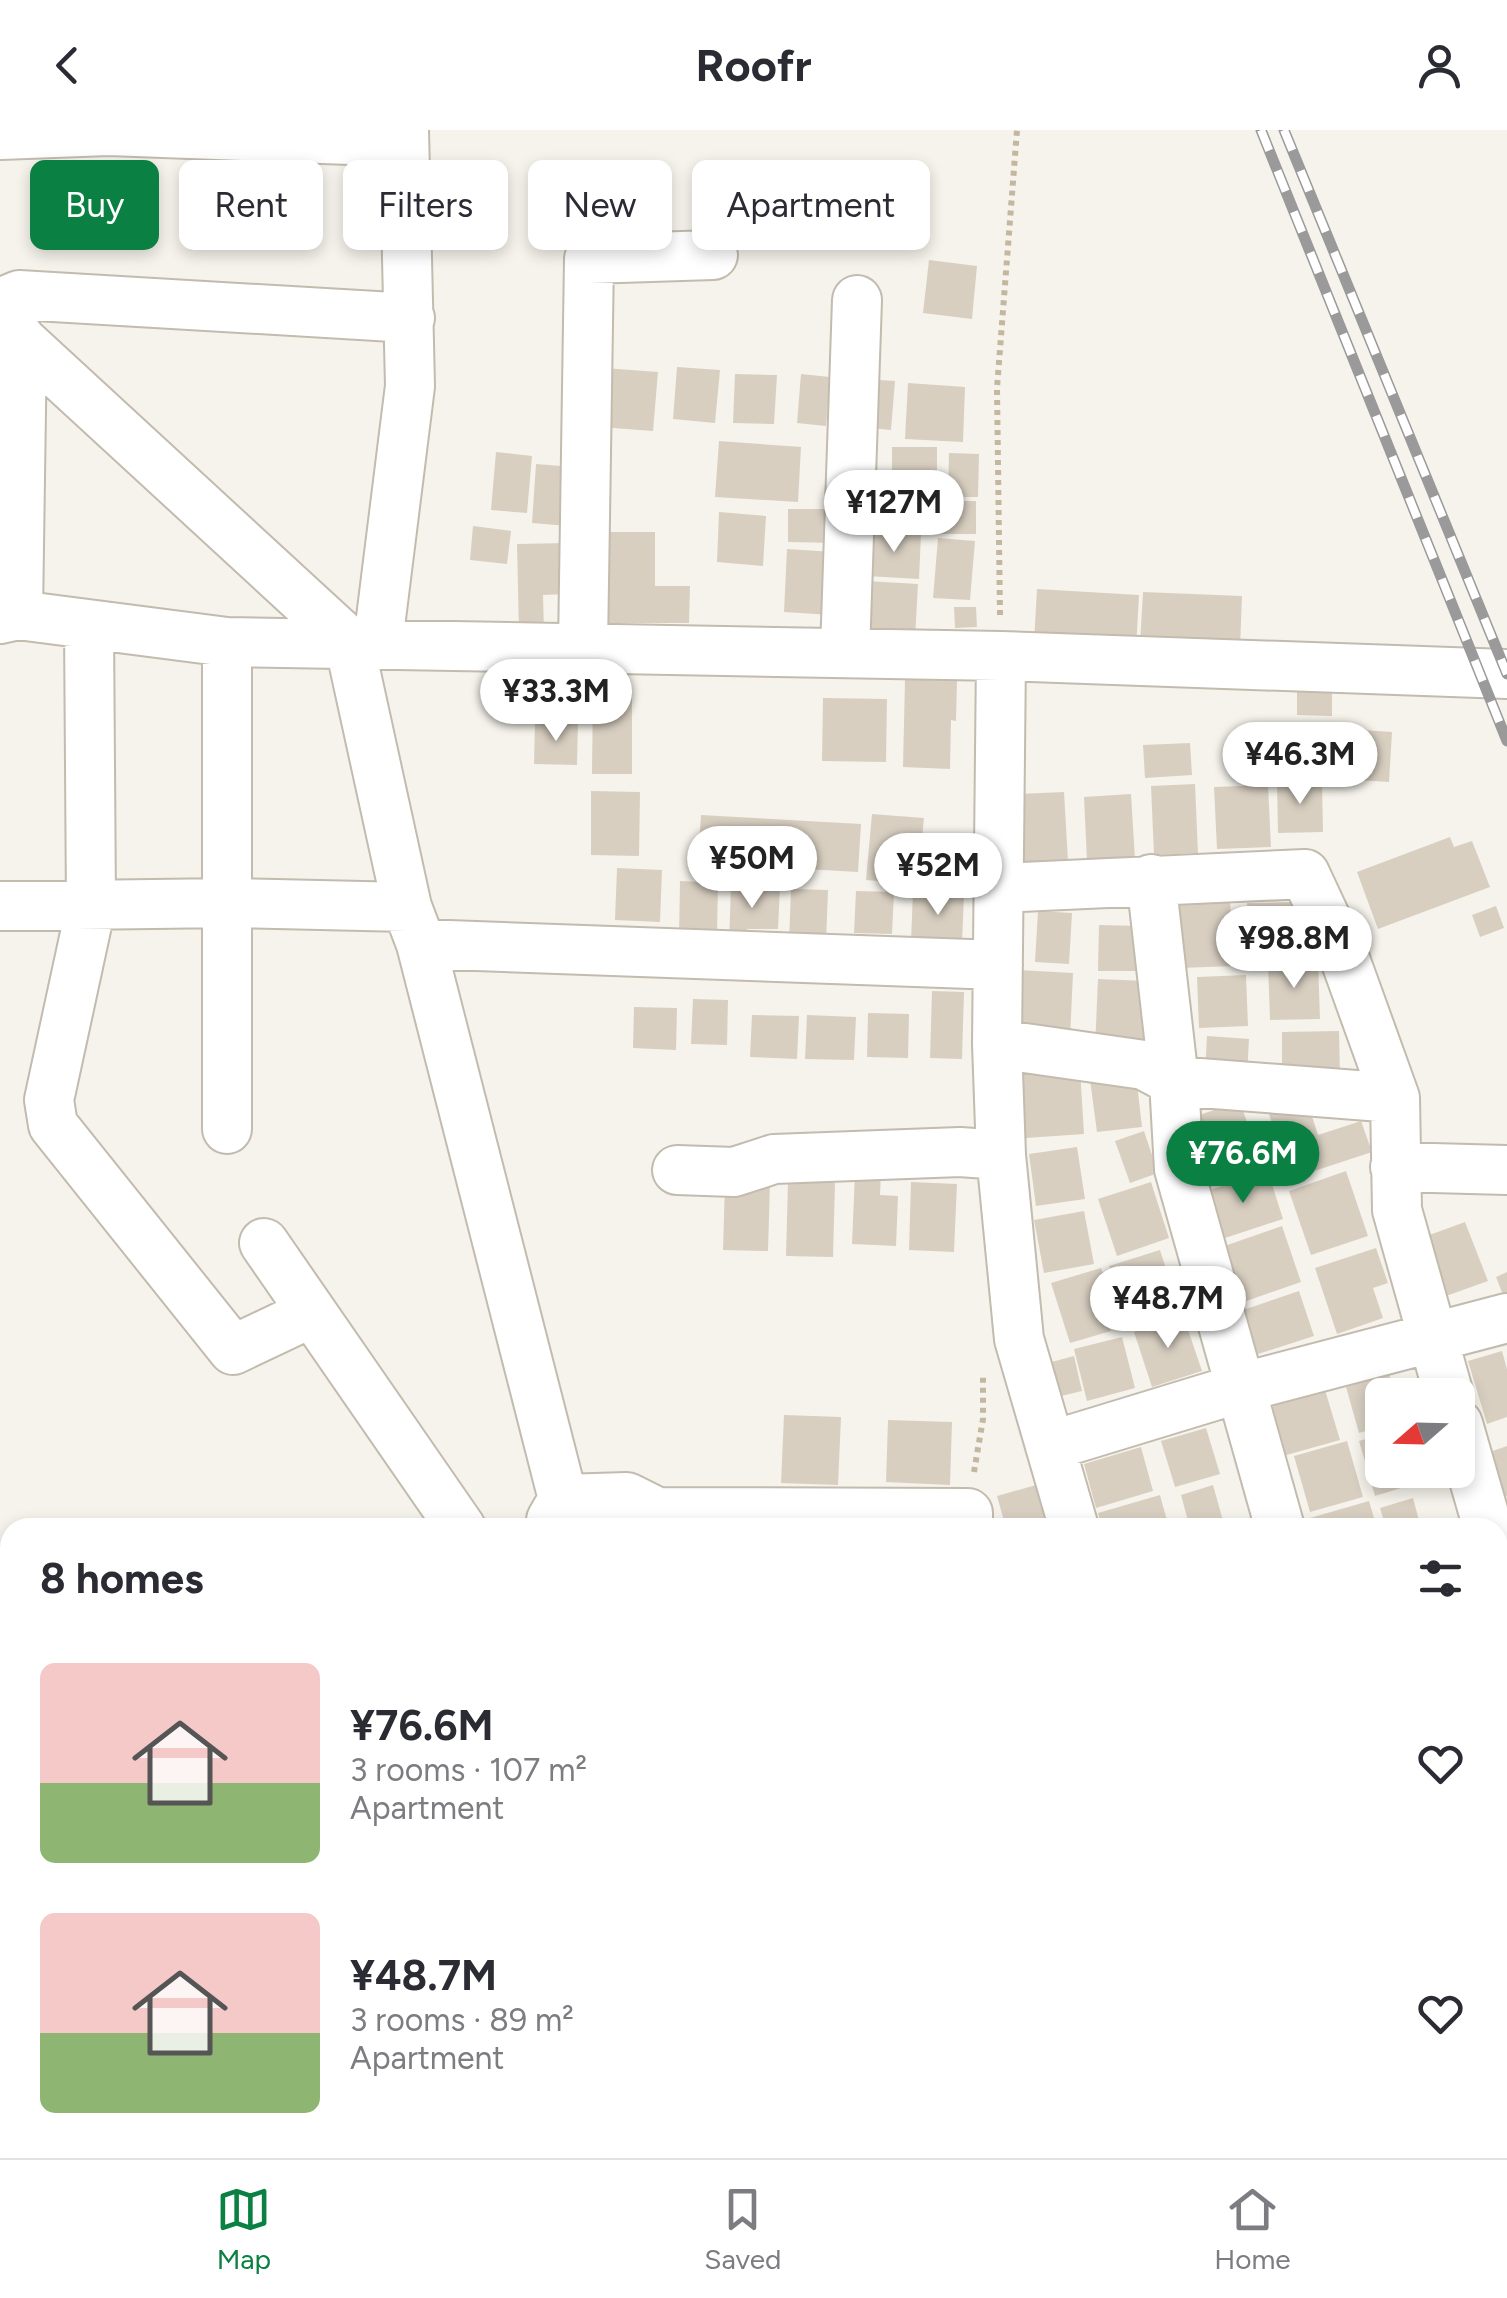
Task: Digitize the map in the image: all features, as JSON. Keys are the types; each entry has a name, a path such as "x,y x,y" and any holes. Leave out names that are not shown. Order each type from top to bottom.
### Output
{"street":[{"path":"0,135 109,131 404,136 410,386 364,642 414,926 564,1518 627,1496 657,1512 968,1513 968,1518"},
{"path":"583,647 589,259 714,254"},
{"path":"410,318 19,295 7,319 9,617 227,642 845,652 1507,674"},
{"path":"845,652 856,300"},
{"path":"7,319 364,642"},
{"path":"90,625 91,906 49,1100 53,1124 234,1350 310,1313"},
{"path":"227,642 227,1130"},
{"path":"1001,656 1001,1155 1019,1339 1071,1518"},
{"path":"1001,888 1304,874 1346,962 1395,1098 1397,1210 1444,1378"},
{"path":"1151,879 1174,1082 1179,1169 1277,1518"},
{"path":"0,906 229,903 414,926 998,965"},
{"path":"998,1044 1144,1066 1174,1082 1395,1098"},
{"path":"678,1170 734,1172 774,1159 960,1152 1001,1155"},
{"path":"1395,1167 1507,1170"},
{"path":"264,1242 455,1518"},
{"path":"1050,1446 1240,1388 1507,1318"},
{"path":"1475,1483 1485,1518"}],"path":[{"path":"1001,656 997,388 1017,130"}],"building":[{"path":"929,260 977,266 972,319 923,313"},
{"path":"677,367 720,370 715,423 673,419"},
{"path":"604,368 658,372 653,431 600,427"},
{"path":"735,374 777,375 774,424 733,423"},
{"path":"801,374 830,377 826,426 797,423"},
{"path":"864,379 895,381 891,430 860,427"},
{"path":"908,383 965,387 963,442 905,439"},
{"path":"719,441 801,447 798,502 715,497"},
{"path":"892,447 937,447 937,498 892,498"},
{"path":"496,452 532,456 527,513 491,510"},
{"path":"949,453 979,454 978,497 948,497"},
{"path":"536,464 573,467 568,526 532,523"},
{"path":"942,501 976,501 976,534 942,534"},
{"path":"788,509 837,509 837,543 788,542"},
{"path":"719,512 766,516 763,566 717,562"},
{"path":"473,526 511,531 507,564 470,560"},
{"path":"869,531 921,534 919,579 866,576"},
{"path":"605,532 655,532 655,586 690,586 689,623 605,623"},
{"path":"938,538 975,541 970,600 933,598"},
{"path":"566,543 567,594 543,595 544,631 519,632 517,544"},
{"path":"787,549 833,552 831,615 784,612"},
{"path":"866,581 918,584 915,638 863,635"},
{"path":"1037,589 1139,595 1136,649 1034,642"},
{"path":"1143,592 1242,596 1240,648 1140,644"},
{"path":"954,607 976,607 977,627 955,628"},
{"path":"905,679 957,680 950,769 903,767"},
{"path":"1297,681 1332,682 1332,716 1297,715"},
{"path":"593,687 632,687 632,774 592,774"},
{"path":"823,698 887,699 886,762 822,761"},
{"path":"535,722 578,723 577,765 534,764"},
{"path":"1330,728 1392,732 1389,782 1328,778"},
{"path":"1190,743 1192,775 1145,778 1143,745"},
{"path":"1277,782 1322,782 1323,832 1278,833"},
{"path":"1195,784 1198,853 1154,855 1151,786"},
{"path":"1268,785 1271,847 1217,849 1214,787"},
{"path":"591,791 640,792 639,856 591,855"},
{"path":"1064,792 1068,861 1022,864 1018,794"},
{"path":"1131,794 1135,859 1087,861 1084,797"},
{"path":"872,814 924,818 922,838 941,839 938,886 866,880"},
{"path":"701,815 861,824 858,872 698,863"},
{"path":"1450,837 1454,847 1472,841 1490,887 1378,929 1357,872"},
{"path":"617,868 662,870 660,922 615,920"},
{"path":"680,881 718,883 717,937 679,936"},
{"path":"731,885 780,887 778,929 747,929 747,946 729,945"},
{"path":"791,889 828,890 826,943 789,942"},
{"path":"856,891 894,892 892,934 854,933"},
{"path":"913,892 964,894 962,943 911,941"},
{"path":"1230,896 1233,966 1181,968 1179,897"},
{"path":"1293,902 1294,955 1249,956 1247,903"},
{"path":"1496,906 1504,928 1480,937 1472,915"},
{"path":"1038,911 1072,913 1069,964 1035,962"},
{"path":"1099,925 1140,926 1138,971 1098,971"},
{"path":"1318,962 1320,1019 1270,1020 1268,963"},
{"path":"1019,970 1073,973 1070,1038 1015,1034"},
{"path":"1246,975 1248,1026 1199,1028 1197,977"},
{"path":"1098,979 1147,981 1144,1051 1095,1048"},
{"path":"932,991 964,992 962,1059 930,1058"},
{"path":"693,999 728,1000 727,1045 691,1044"},
{"path":"634,1007 677,1008 676,1050 633,1048"},
{"path":"868,1013 909,1014 908,1058 867,1057"},
{"path":"752,1015 799,1016 797,1059 750,1057"},
{"path":"807,1015 856,1017 854,1060 805,1059"},
{"path":"1339,1031 1340,1077 1282,1078 1282,1032"},
{"path":"1207,1036 1249,1039 1247,1076 1205,1073"},
{"path":"1080,1069 1084,1134 1026,1138 1021,1073"},
{"path":"1136,1075 1142,1127 1097,1132 1090,1080"},
{"path":"1240,1101 1261,1166 1206,1184 1185,1120"},
{"path":"1309,1107 1318,1135 1361,1121 1372,1152 1290,1179 1269,1114 1285,1108 1287,1115"},
{"path":"1144,1131 1158,1173 1130,1183 1115,1141"},
{"path":"1077,1147 1085,1199 1036,1206 1029,1154"},
{"path":"1346,1171 1368,1236 1311,1255 1289,1191"},
{"path":"855,1172 881,1173 880,1195 898,1196 896,1246 852,1244"},
{"path":"1268,1172 1283,1219 1219,1240 1203,1192"},
{"path":"788,1181 835,1183 833,1257 786,1256"},
{"path":"725,1182 770,1183 768,1251 723,1250"},
{"path":"911,1182 957,1184 954,1252 909,1250"},
{"path":"1151,1182 1169,1238 1117,1256 1098,1199"},
{"path":"1084,1211 1094,1264 1044,1273 1034,1220"},
{"path":"1465,1222 1488,1281 1446,1296 1424,1237"},
{"path":"1282,1226 1301,1282 1235,1305 1216,1249"},
{"path":"1376,1248 1388,1283 1373,1288 1383,1318 1337,1334 1315,1268"},
{"path":"1160,1250 1180,1312 1129,1328 1109,1266"},
{"path":"1101,1268 1109,1289 1098,1293 1111,1331 1070,1343 1051,1283"},
{"path":"1507,1272 1507,1305 1496,1277"},
{"path":"1299,1291 1314,1336 1258,1354 1243,1310"},
{"path":"1183,1315 1202,1371 1152,1387 1134,1332"},
{"path":"1122,1337 1135,1388 1087,1401 1074,1349"},
{"path":"1502,1351 1507,1369 1507,1417 1487,1424 1468,1361"},
{"path":"1074,1356 1082,1391 1057,1397 1048,1363"},
{"path":"1365,1381 1365,1431 1359,1433 1346,1387"},
{"path":"1325,1390 1340,1440 1283,1456 1268,1406"},
{"path":"784,1415 841,1417 838,1485 781,1483"},
{"path":"888,1420 952,1422 950,1485 886,1482"},
{"path":"1206,1428 1220,1474 1175,1487 1161,1441"},
{"path":"1365,1439 1365,1462 1359,1441"},
{"path":"1347,1441 1363,1497 1310,1512 1294,1456"},
{"path":"1507,1446 1507,1496 1497,1500 1481,1455"},
{"path":"1141,1447 1153,1491 1096,1508 1084,1464"},
{"path":"1043,1483 1053,1518 1003,1518 997,1496"},
{"path":"1213,1485 1222,1518 1187,1518 1181,1495"},
{"path":"1373,1488 1401,1488 1375,1496"},
{"path":"1160,1495 1166,1518 1099,1518 1098,1513"},
{"path":"1413,1498 1418,1518 1383,1518 1380,1508"},
{"path":"1369,1501 1374,1518 1310,1518"}],"railway":[{"path":"1261,130 1507,741"},
{"path":"1284,130 1507,674"}]}
